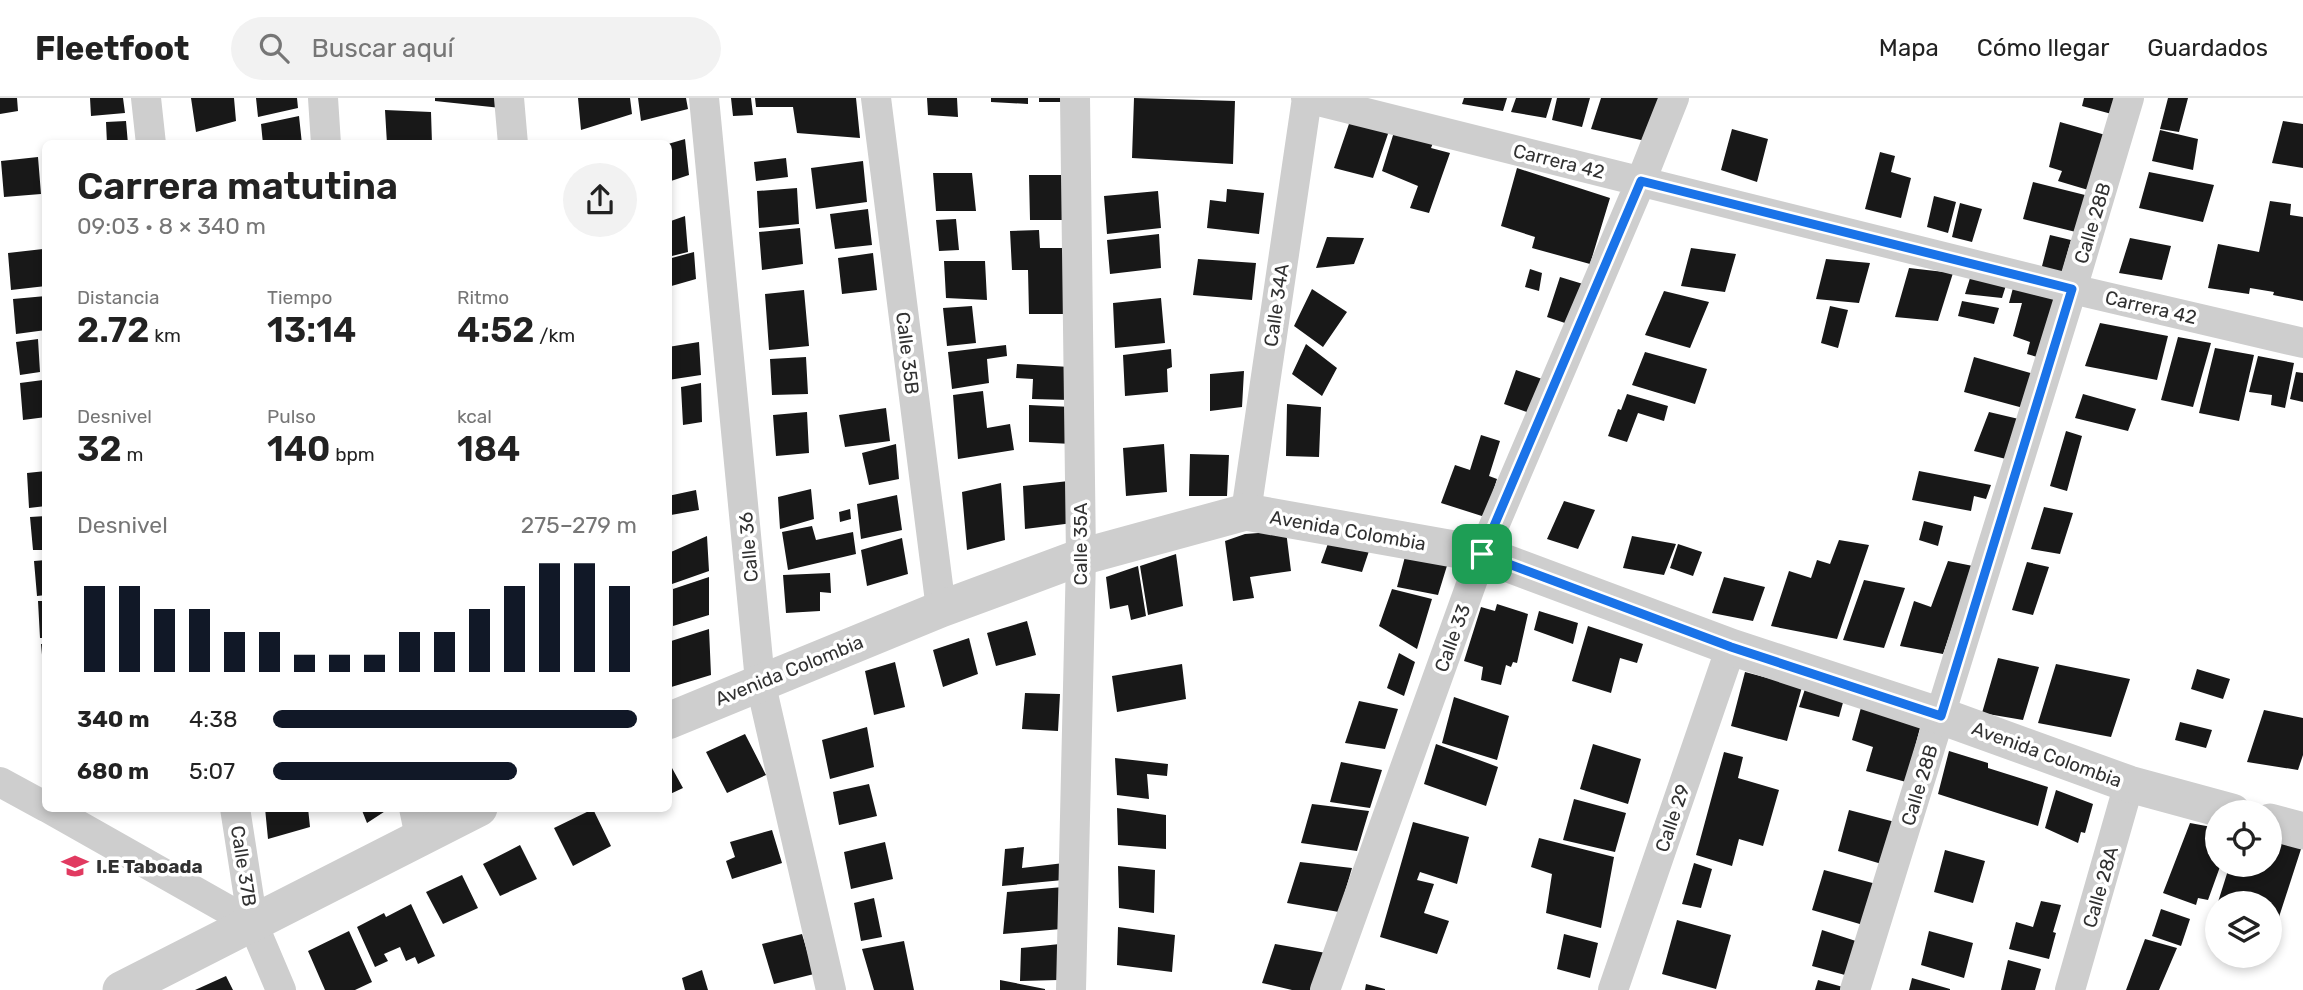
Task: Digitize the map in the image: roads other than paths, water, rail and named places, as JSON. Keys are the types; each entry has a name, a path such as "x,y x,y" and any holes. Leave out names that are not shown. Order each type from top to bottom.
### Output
{"street":[{"path":"146,98 151,140"},
{"path":"323,98 326,140"},
{"path":"509,98 513,140"},
{"name":"Calle 36","path":"704,98 760,681 831,990"},
{"name":"Calle 35B","path":"876,98 941,609"},
{"name":"Calle 35A","path":"1071,990 1081,557 1075,98"},
{"name":"Carrera 42","path":"1306,98 2072,289 2303,343"},
{"name":"Calle 34A","path":"1246,512 1306,98"},
{"name":"Calle 33","path":"1325,990 1482,554 1674,98"},
{"name":"Calle 28B","path":"1855,990 2129,98"},
{"name":"Avenida Colombia","path":"672,719 941,609 1081,557 1246,512 1482,554 1731,647 1941,716 2129,784 2205,805"},
{"name":"Calle 29","path":"1613,990 1731,647"},
{"path":"0,781 42,805"},
{"name":"Calle 28A","path":"2070,990 2129,784"},
{"path":"54,812 254,924"},
{"name":"Calle 37B","path":"235,812 254,924 281,990"},
{"path":"121,990 254,924 417,823 462,812"},
{"path":"2282,825 2303,831"}],"place":[{"name":"I.E Taboada","path":"75,866"}]}
